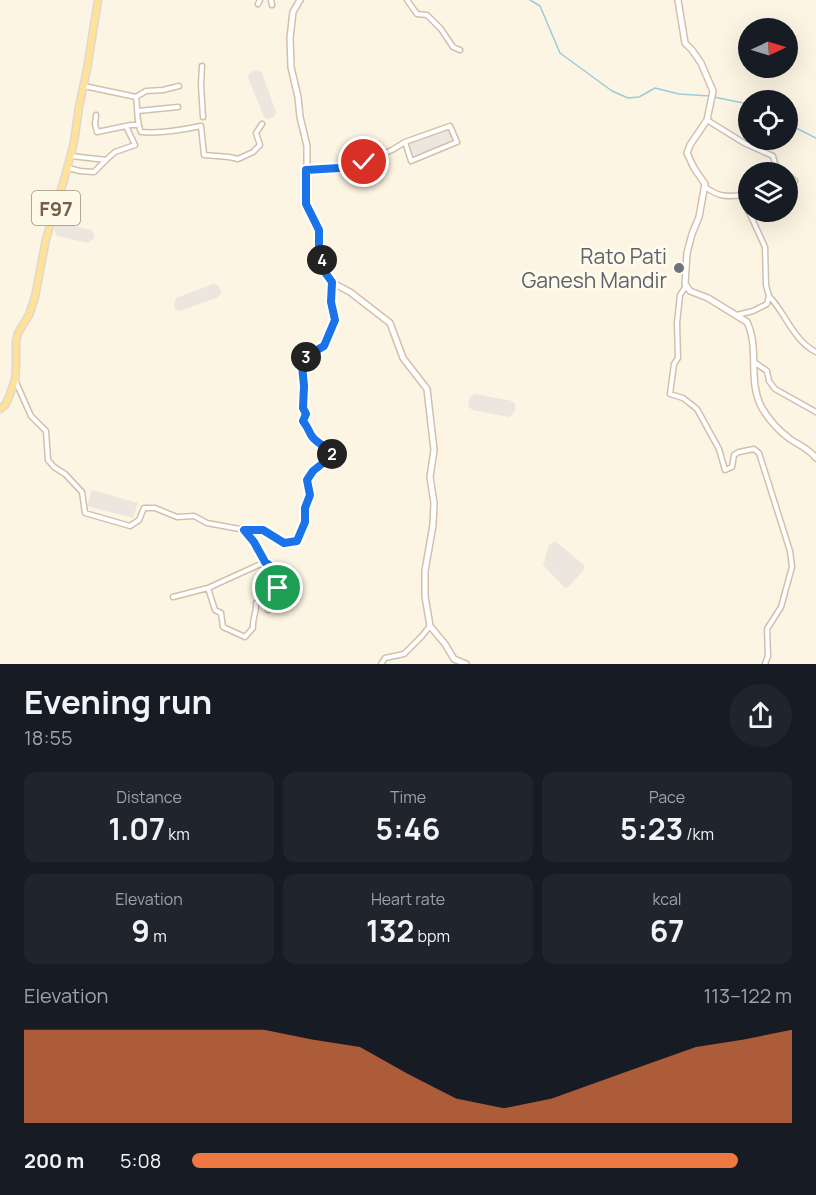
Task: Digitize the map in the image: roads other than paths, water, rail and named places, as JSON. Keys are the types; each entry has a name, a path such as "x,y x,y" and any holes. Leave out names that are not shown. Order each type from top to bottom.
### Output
{"main road":[{"name":"F97","path":"0,409 5,405 15,380 18,333 29,315 35,297 46,239 71,156 98,0"},
{"path":"300,0 293,12 290,38 291,67 307,146 306,204 319,230 319,246 324,271 332,282 350,292 390,323 403,358 427,388 434,450 430,477 434,503 433,525 425,571 425,596 430,626 454,658 466,664"},
{"path":"678,0 685,44 701,63 713,91 707,120 687,153 694,168 705,182 705,187 699,217 687,253 686,286 690,291 708,298 737,315 749,325 753,342 755,390 762,408 780,431 810,451 816,458"}],"street":[{"path":"407,0 417,14 427,15 441,29 453,47 460,50"},
{"path":"202,66 203,117"},
{"path":"83,85 136,97 146,91 179,86"},
{"path":"136,97 138,125 141,132 150,133 201,126 204,155 238,159 253,152 260,145 256,133 262,124"},
{"path":"138,111 178,106"},
{"path":"96,115 97,132 138,125"},
{"path":"707,120 773,156 775,162"},
{"path":"68,168 94,171 115,152 135,146 126,126"},
{"path":"306,170 339,168 364,162 405,142 450,126 457,142 411,161 405,142"},
{"path":"71,156 106,160"},
{"path":"705,187 715,194 727,197 738,196"},
{"path":"737,315 767,304 769,296 766,285 765,247 754,222"},
{"path":"15,380 31,416 46,431 48,460 82,492 85,513 130,526 139,520 144,508 155,508 177,517 194,516 207,523 244,530 263,530 284,543 297,541 305,522 305,508 310,495 307,480 313,471 333,455 332,451 311,436 309,428 303,421 306,414 303,408 302,366 307,356 324,346 335,320 331,302 332,282"},
{"path":"686,286 680,296 678,358 674,364 670,394 683,398 697,409 719,449 725,470 732,467 734,455 739,452 754,449 759,453 790,551 792,567 781,607 766,629 768,656 765,664"},
{"path":"769,296 792,329 808,348 816,352"},
{"path":"753,362 767,371 769,381 775,389 816,412"},
{"path":"208,588 215,610 221,613 223,627 245,637 254,628 256,603 278,588 269,565 244,530"},
{"path":"173,597 208,588 265,562"},
{"path":"262,598 268,610"},
{"path":"381,664 385,658 404,654 430,626"}],"waterway":[{"path":"530,0 540,6 560,53 612,91 628,98 639,97 655,88 679,94 710,96"},
{"path":"714,97 738,102"},
{"path":"798,129 816,138"}],"place":[{"name":"Rato Pati Ganesh Mandir","path":"679,268"}]}
